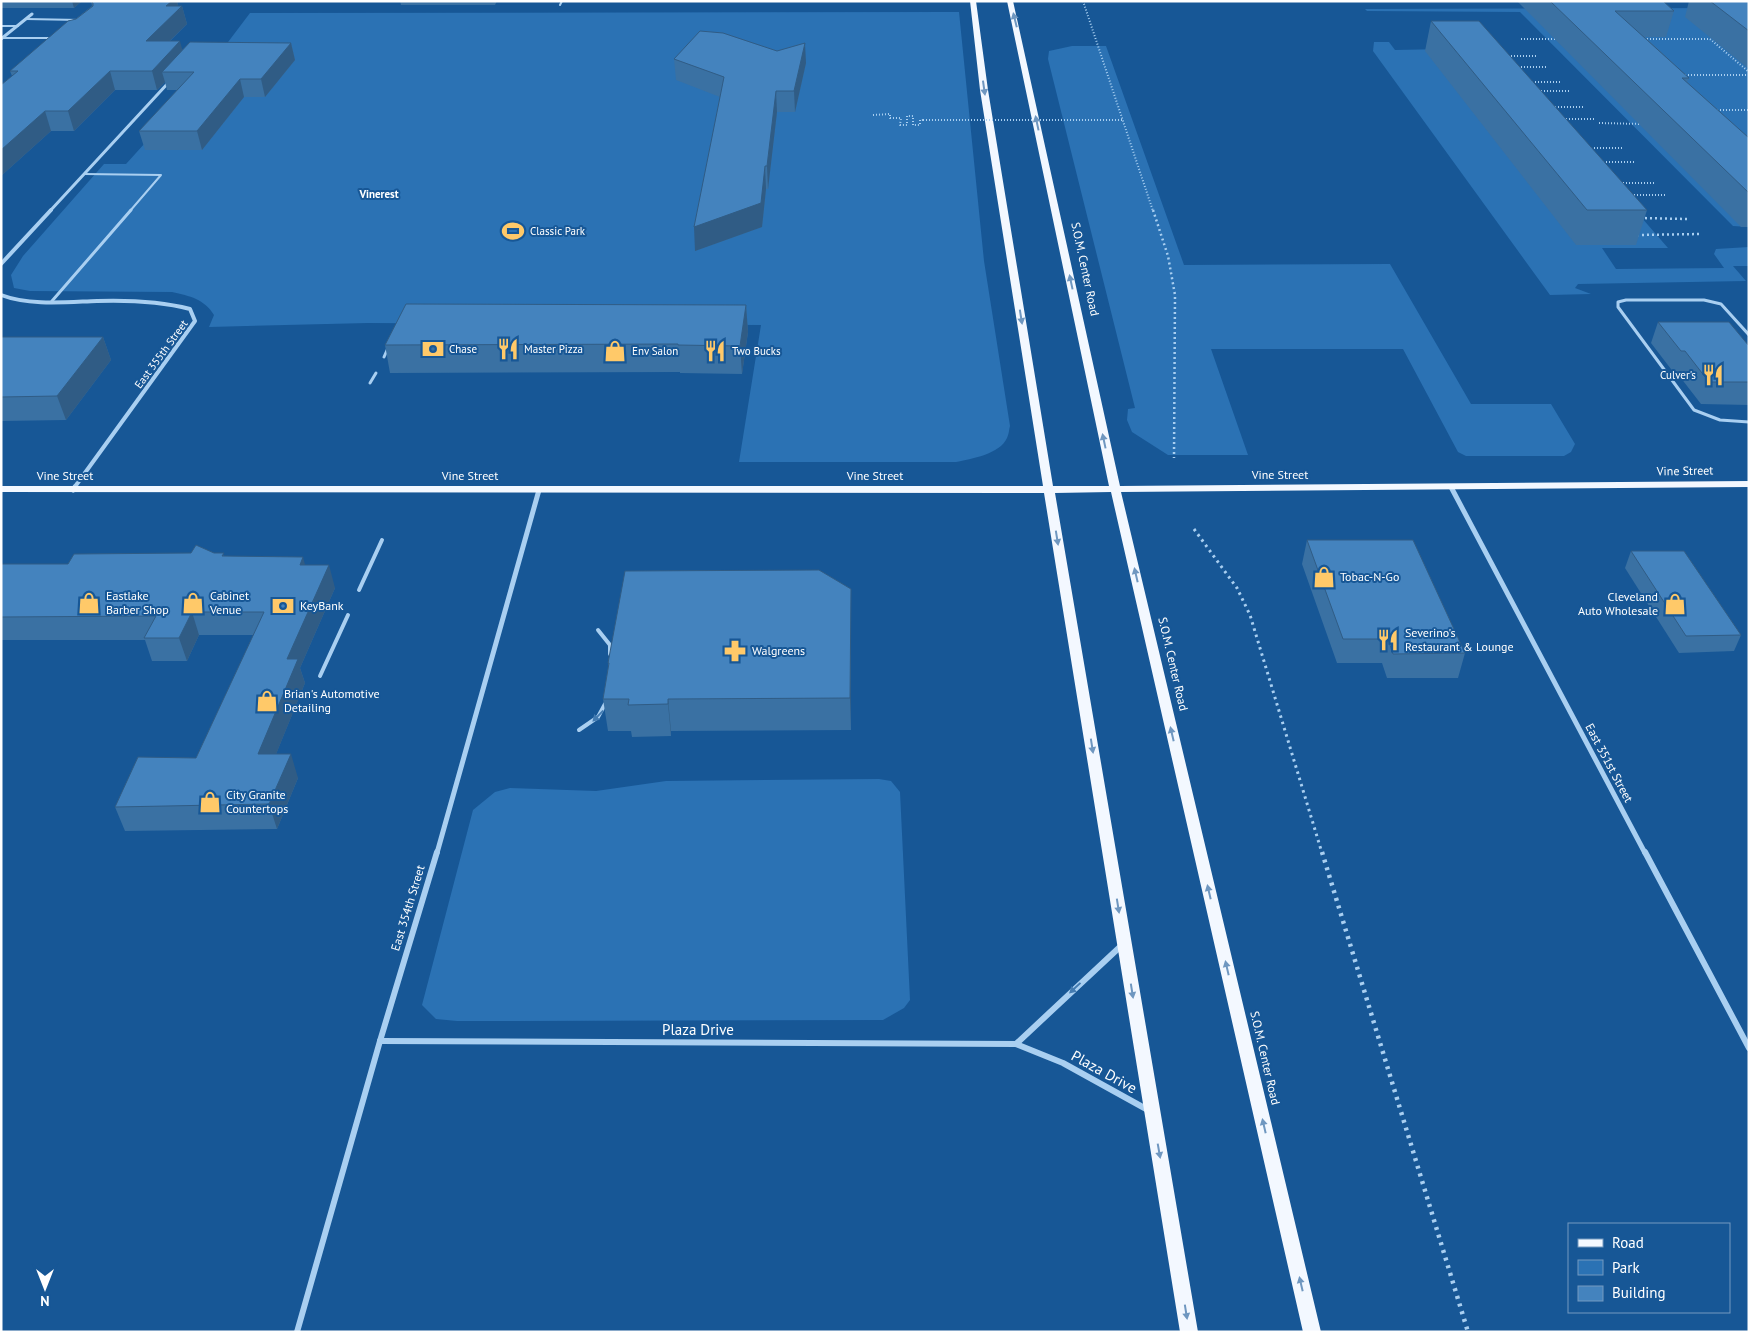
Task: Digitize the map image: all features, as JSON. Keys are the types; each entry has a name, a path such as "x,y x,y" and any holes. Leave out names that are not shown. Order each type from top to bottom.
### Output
{"main road":[{"path":"973,1 984,90 1189,1332"},
{"name":"S.O.M. Center Road","path":"1010,1 1115,489 1312,1332"},
{"name":"Vine Street","path":"1,489 1049,490 1749,484"}],"street":[{"path":"2,39 32,14"},
{"path":"1,264 176,75"},
{"name":"East 355th Street","path":"1,295 10,299 52,302 169,302 190,309 195,321 73,490"},
{"name":"East 351st Street","path":"1451,487 1749,1048"},
{"name":"East 354th Street","path":"297,1332 380,1041 451,806 539,490"},
{"path":"1016,1044 1124,943"},
{"name":"Plaza Drive","path":"380,1041 1016,1044 1063,1063 1152,1113"}],"lane":[{"path":"560,5 562,1"},
{"path":"26,19 80,20"},
{"path":"1,26 18,26"},
{"path":"2,39 52,38"},
{"path":"52,302 161,175 84,174"},
{"path":"1749,335 1721,304 1704,300 1626,300 1618,302 1618,307 1694,410 1705,417 1726,422 1749,422"},
{"path":"384,357 390,342"},
{"path":"370,384 376,373"},
{"path":"359,590 382,540"},
{"path":"320,676 348,614"},
{"path":"598,630 610,645 610,660"},
{"path":"579,730 603,712 607,695"}],"path":[{"path":"1083,1 1168,256 1175,295 1174,458"},
{"path":"1521,38 1556,39"},
{"path":"1643,39 1720,39"},
{"path":"1710,39 1749,73"},
{"path":"1727,53 1734,54"},
{"path":"1501,56 1538,56"},
{"path":"1511,67 1547,67"},
{"path":"1681,75 1749,73"},
{"path":"1524,82 1561,82"},
{"path":"1532,91 1570,91"},
{"path":"1546,107 1584,107"},
{"path":"1709,110 1749,110"},
{"path":"873,115 890,114 890,118 901,118 900,125 906,125 907,116 913,116 913,125 920,125 920,120 1122,120"},
{"path":"1556,119 1595,119"},
{"path":"1599,123 1647,124"},
{"path":"1581,148 1622,148"},
{"path":"1593,162 1635,162"},
{"path":"1611,183 1654,183"},
{"path":"1631,195 1666,195"},
{"path":"1633,218 1687,219"},
{"path":"1637,235 1701,234"},
{"path":"1194,529 1236,588 1250,615 1468,1332"}],"green space":[{"path":"1746,8 1749,22 1749,227 1733,226 1520,12 1367,11 1365,9"},
{"name":"Classic Park","path":"959,12 984,261 1010,426 1008,436 1003,444 992,452 977,457 956,462 739,462 761,325 368,323 209,327 214,315 206,305 191,297 172,292 30,291 14,288 11,275 23,256 104,164 126,164 185,99 250,13"},
{"path":"1374,42 1389,42 1395,50 1494,48 1668,248 1602,248 1616,269 1724,268 1714,254 1716,249 1749,247 1749,266 1733,266 1746,281 1578,284 1575,288 1591,294 1550,295 1373,51"},
{"path":"1072,46 1106,46 1184,265 1390,264 1471,404 1551,404 1575,444 1571,452 1564,456 1466,456 1458,452 1403,349 1211,349 1248,455 1168,455 1132,432 1127,420 1128,409 1135,408 1048,59 1049,51"},
{"path":"879,779 891,781 900,792 910,1000 904,1008 883,1020 457,1021 436,1019 422,1005 473,810 495,792 510,788 596,791 666,781"}],"building":[{"path":"91,1 172,1 166,6 182,6 146,41 180,41 152,71 110,71 68,111 45,111 1,150 1,85 18,71 10,71 68,21 76,19 93,6"},
{"path":"1550,1 1663,1 1674,11 1615,11 1689,78 1682,78 1749,138 1749,193"},
{"path":"1710,1 1749,1 1749,31"},
{"path":"1431,21 1479,21 1647,210 1587,210"},
{"path":"700,31 723,33 777,51 805,43 794,91 776,91 761,203 694,227 724,77 674,59"},
{"path":"190,42 291,43 261,79 240,79 197,131 139,131 194,72 162,72"},
{"path":"406,304 746,305 740,346 678,344 385,345"},
{"path":"1658,322 1729,322 1749,346 1749,382 1709,382 1685,351 1681,351"},
{"path":"1,337 103,337 57,396 1,397"},
{"path":"1307,540 1413,540 1465,653 1393,654 1388,639 1343,639"},
{"path":"196,545 214,553 224,553 222,556 303,557 300,565 329,565 287,659 298,659 258,754 291,754 269,804 115,807 138,757 196,758 264,612 192,612 179,638 144,638 156,616 1,617 1,564 68,564 74,554 191,553"},
{"path":"1631,551 1684,551 1741,635 1686,636"},
{"name":"Walgreens","path":"819,570 851,589 850,698 668,699 668,704 628,705 629,699 603,699 625,571"}],"place":[{"name":"Classic Park","path":"513,231"},
{"name":"Chase","path":"433,349"},
{"name":"Master Pizza","path":"508,349"},
{"name":"Env Salon","path":"615,351"},
{"name":"Two Bucks","path":"715,351"},
{"name":"Culver's","path":"1713,375"},
{"name":"Tobac-N-Go","path":"1324,577"},
{"name":"Eastlake Barber Shop","path":"89,603"},
{"name":"Cabinet Venue","path":"193,603"},
{"name":"Cleveland Auto Wholesale","path":"1675,604"},
{"name":"KeyBank","path":"283,606"},
{"name":"Severino's Restaurant & Lounge","path":"1388,640"},
{"name":"Walgreens","path":"735,651"},
{"name":"Brian's Automotive Detailing","path":"267,701"},
{"name":"City Granite Countertops","path":"210,802"}],"district":[{"name":"Vinerest","path":"379,194"}]}
